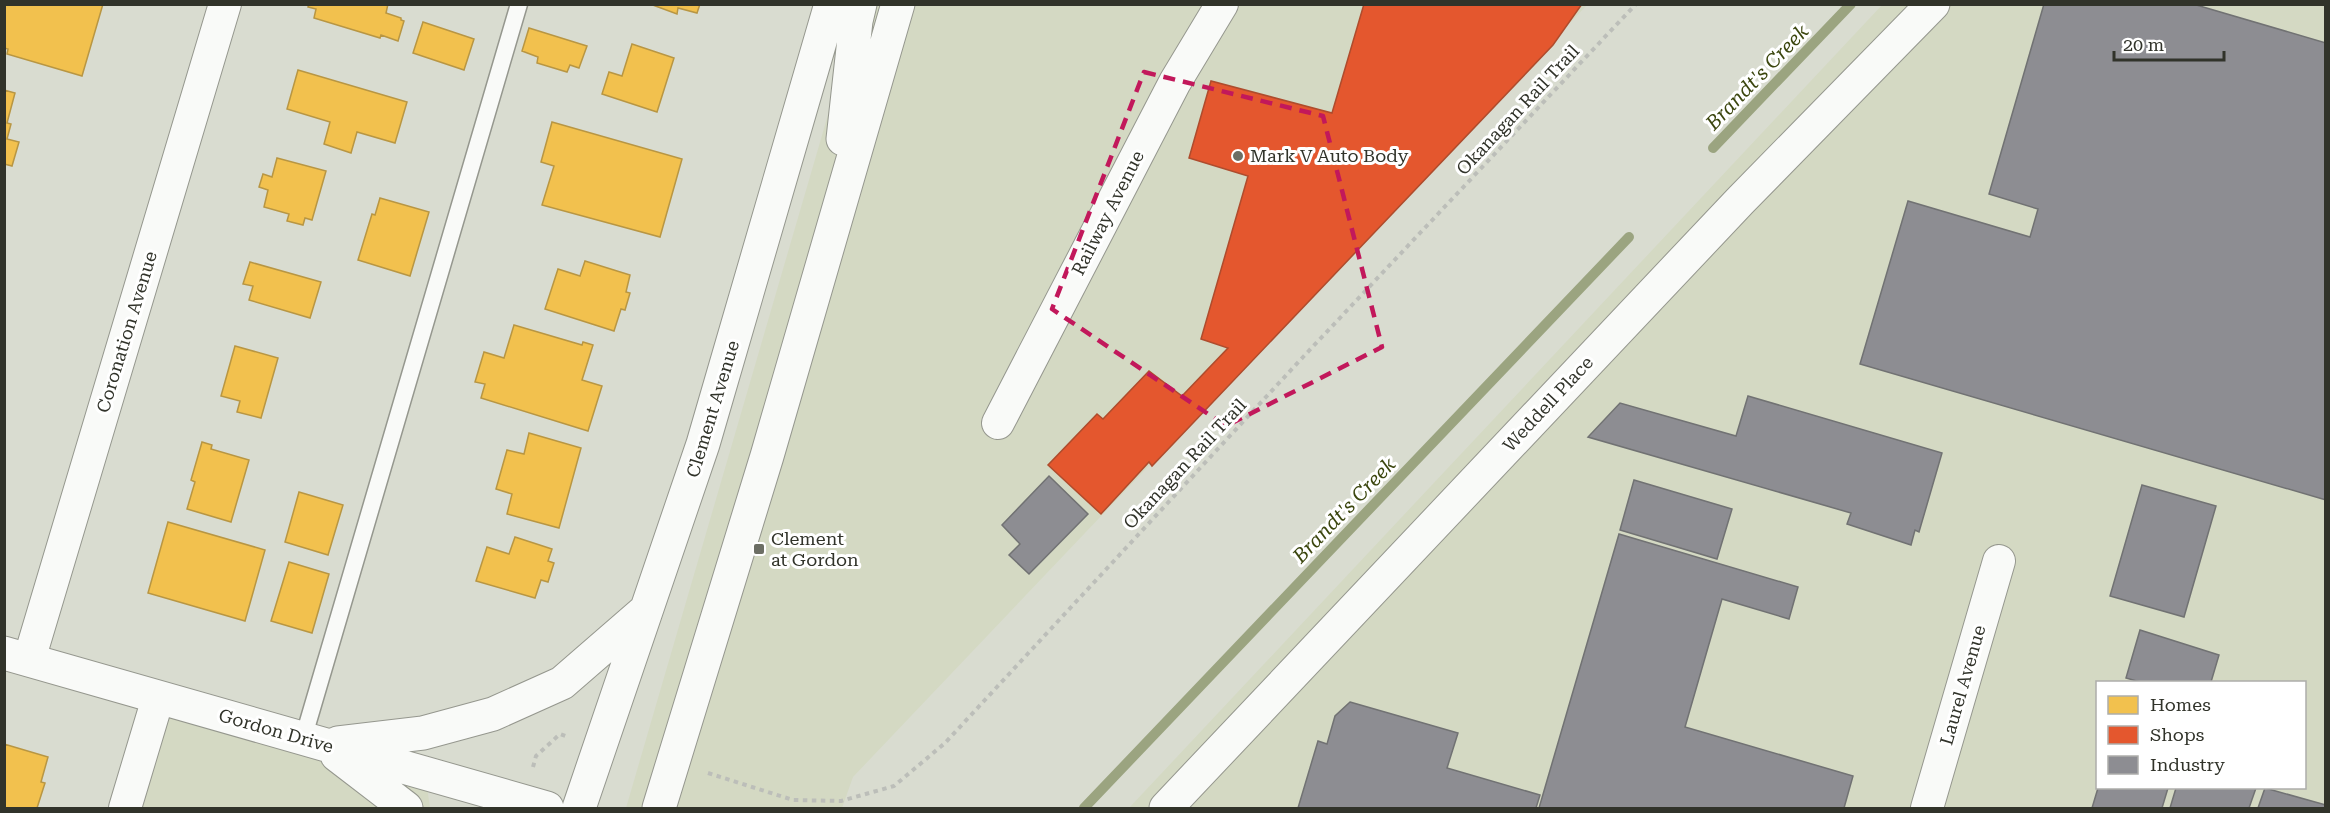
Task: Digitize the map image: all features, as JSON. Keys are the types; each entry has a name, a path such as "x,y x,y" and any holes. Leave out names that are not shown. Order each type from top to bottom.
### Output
{"main road":[{"name":"Clement Avenue","path":"579,808 703,444 831,4"},
{"path":"833,228 856,21 860,4"},
{"path":"659,808 763,467 898,4"},
{"name":"Weddell Place","path":"1166,808 1740,201 1934,4"},
{"path":"313,742 423,733 493,714 562,683 647,609"},
{"name":"Gordon Drive","path":"17,657 548,808"},
{"path":"313,742 405,808"}],"street":[{"name":"Coronation Avenue","path":"17,657 225,4"},
{"name":"Railway Avenue","path":"998,423 1175,82 1222,4"},
{"name":"Laurel Avenue","path":"1928,808 1999,561"},
{"path":"125,808 158,698"}],"lane":[{"path":"313,742 519,4"}],"path":[{"name":"Okanagan Rail Trail","path":"704,773 711,772 793,800 841,801 894,786 945,743 1304,356 1636,4"},
{"path":"536,756 560,734"}],"highlighted area":[{"path":"1144,72 1323,116 1382,347 1226,426 1052,309"}],"shaded area":[{"path":"860,5 1587,5 853,777 842,808 626,808"},
{"path":"1882,5 2325,5 2325,808 1129,808"},
{"path":"158,698 425,773 430,808 125,808"}],"building: Homes":[{"path":"4,4 103,4 82,76 7,54 8,49 4,48"},
{"path":"309,4 388,4 386,13 404,21 398,41 381,35 380,38 314,18 316,9 308,7"},
{"path":"650,4 700,4 697,13 678,8 677,14"},
{"path":"423,22 474,39 464,70 413,53"},
{"path":"529,28 587,46 579,68 570,65 567,72 537,63 538,57 522,51"},
{"path":"632,44 674,58 657,112 602,94 609,72 622,76"},
{"path":"298,70 407,102 395,143 357,132 351,153 324,144 330,122 287,109"},
{"path":"4,90 15,93 7,123 11,124 7,139 19,142 12,166 4,164"},
{"path":"552,122 682,159 660,237 542,205 554,166 541,162"},
{"path":"277,158 326,171 312,220 305,218 303,225 287,221 289,214 264,207 268,190 259,187 263,174 272,177"},
{"path":"380,198 429,212 410,276 358,260 372,214 375,215"},
{"path":"585,261 630,275 626,292 630,293 625,310 621,309 614,331 545,309 558,269 580,276"},
{"path":"250,262 321,282 310,318 249,300 253,286 243,284"},
{"path":"514,325 582,345 583,342 593,345 582,380 602,386 588,431 481,398 485,384 475,382 484,352 504,358"},
{"path":"235,346 278,358 261,418 237,412 240,401 221,396"},
{"path":"529,433 581,448 559,528 507,514 512,494 496,489 507,450 524,454"},
{"path":"202,442 212,445 211,449 249,460 231,522 187,509 195,482 191,480"},
{"path":"299,492 343,505 328,555 285,542"},
{"path":"168,522 265,550 245,621 148,593"},
{"path":"515,537 552,549 548,561 554,563 548,582 541,580 535,598 476,581 487,547 509,554"},
{"path":"289,562 329,574 312,633 271,621"},
{"path":"4,744 48,757 41,782 45,783 37,808 4,808"}],"building: Shops":[{"path":"1364,4 1582,4 1553,45 1152,466 1149,462 1101,514 1048,465 1097,414 1103,419 1149,371 1182,396 1228,348 1201,339 1248,176 1189,158 1211,81 1332,113"}],"building: Industry":[{"path":"2044,4 2193,4 2326,43 2326,500 1860,364 1908,201 2030,237 2038,209 1989,194"},
{"path":"1748,396 1942,453 1919,532 1915,530 1911,545 1847,524 1851,513 1588,437 1620,403 1736,436"},
{"path":"1049,476 1088,514 1029,574 1009,555 1020,544 1002,525"},
{"path":"1634,480 1732,509 1717,559 1620,530"},
{"path":"2142,485 2216,506 2184,617 2110,596"},
{"path":"1619,534 1798,587 1789,619 1722,599 1685,727 1853,776 1844,808 1539,808"},
{"path":"2140,630 2219,655 2211,681 2136,681 2126,678"},
{"path":"1350,702 1458,733 1447,768 1540,795 1536,808 1298,808 1318,741 1327,744 1335,716"},
{"path":"2098,789 2168,789 2162,808 2092,808"},
{"path":"2176,789 2256,789 2249,808 2170,808"},
{"path":"2265,789 2326,805 2326,808 2258,808"}],"waterway":[{"name":"Brandt's Creek","path":"1713,148 1851,4"},
{"name":"Brandt's Creek","path":"1084,808 1629,237"}],"place":[{"name":"Mark V Auto Body","path":"1238,156"},
{"name":"Clement at Gordon","path":"759,549"}]}
